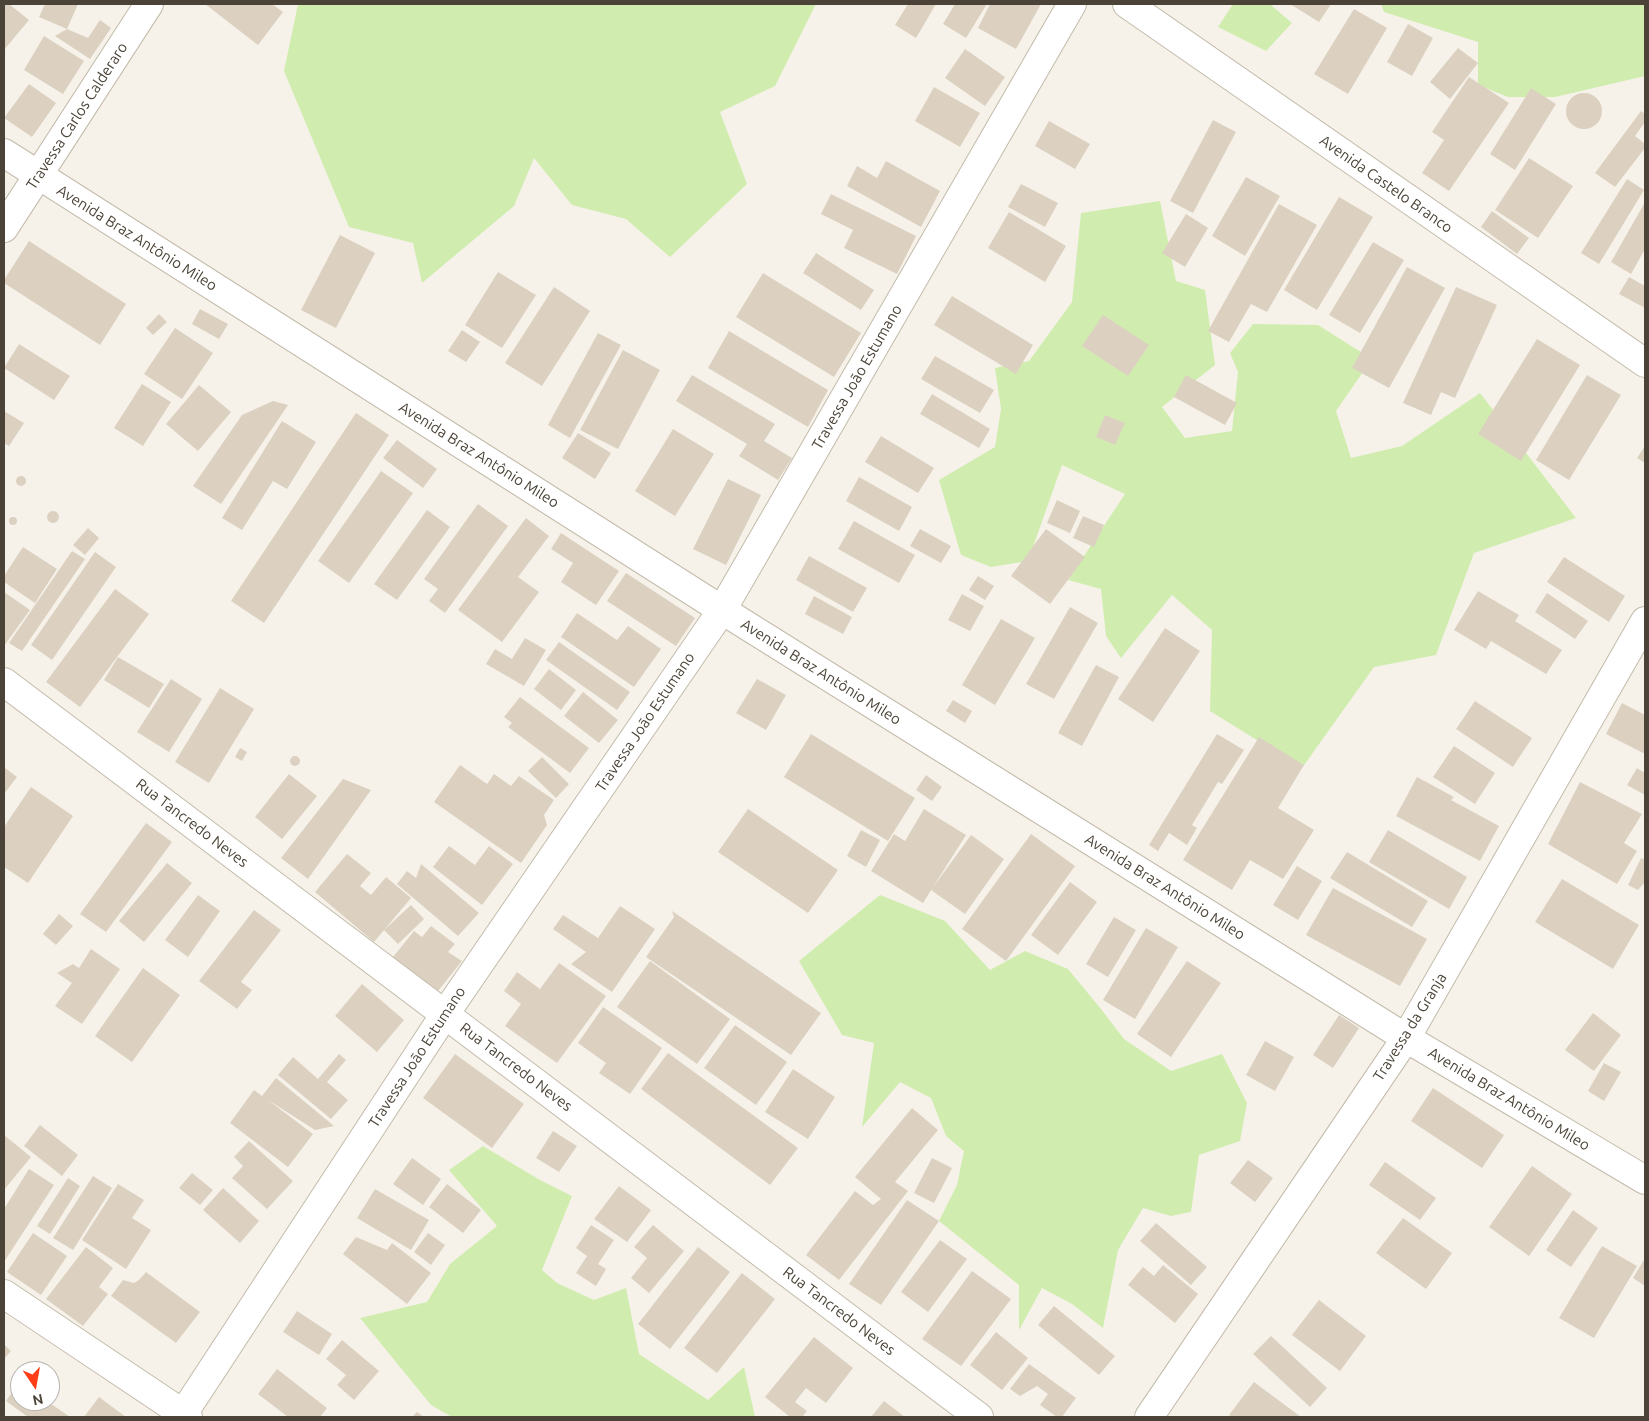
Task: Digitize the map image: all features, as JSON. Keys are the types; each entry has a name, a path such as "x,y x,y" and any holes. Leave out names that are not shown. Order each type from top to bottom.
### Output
{"street":[{"name":"Travessa Carlos Calderaro","path":"4,228 149,4"},
{"name":"Travessa João Estumano","path":"184,1416 445,1014 722,610 1072,4"},
{"name":"Avenida Castelo Branco","path":"1127,4 1645,363"},
{"name":"Avenida Braz Antônio Mileo","path":"4,153 722,610 1406,1038 1645,1180"},
{"name":"Travessa da Granja","path":"1149,1417 1406,1038 1645,621"},
{"name":"Rua Tancredo Neves","path":"4,682 979,1417"},
{"path":"4,1294 184,1416"}],"green space":[{"path":"298,4 816,4 775,86 720,112 747,184 670,257 626,219 572,205 534,158 514,206 422,283 413,243 349,227 284,71"},
{"path":"1233,4 1273,4 1272,6 1292,23 1266,51 1218,27"},
{"path":"1381,4 1645,4 1645,76 1555,97 1508,97 1478,85 1478,42 1384,12"},
{"path":"1160,201 1176,281 1205,290 1215,365 1162,407 1185,438 1232,431 1238,372 1230,353 1253,324 1318,325 1372,359 1336,411 1351,458 1402,446 1480,393 1576,518 1474,553 1436,655 1374,667 1302,768 1210,711 1212,630 1172,595 1121,658 1106,636 1101,589 1068,580 1125,494 1062,465 1028,561 991,567 961,555 939,480 995,447 1001,409 995,368 1029,361 1072,302 1081,213"},
{"path":"880,895 945,921 990,970 1025,951 1068,969 1124,1039 1171,1071 1222,1054 1247,1103 1240,1141 1199,1155 1191,1212 1171,1216 1143,1208 1118,1250 1103,1328 1072,1304 1042,1288 1019,1330 1019,1285 939,1221 957,1185 964,1151 946,1136 931,1098 900,1082 862,1127 874,1043 842,1035 799,961"},
{"path":"483,1146 540,1180 572,1196 542,1270 557,1283 594,1300 626,1288 639,1354 708,1400 744,1367 755,1417 452,1417 431,1405 360,1318 427,1302 450,1264 497,1226 449,1170"}],"building":[{"path":"4,4 9,4 29,20 4,50"},
{"path":"45,4 78,4 67,29 39,17"},
{"path":"205,4 272,4 283,12 258,45"},
{"path":"908,4 936,4 916,38 895,25"},
{"path":"955,4 987,4 966,38 943,24"},
{"path":"990,4 1041,4 1016,49 978,28"},
{"path":"1290,4 1331,4 1319,22"},
{"path":"1354,9 1387,28 1348,94 1314,74"},
{"path":"100,20 111,28 90,59 55,36 67,29 88,38"},
{"path":"1408,24 1433,38 1412,76 1387,62"},
{"path":"44,36 84,61 63,94 24,70"},
{"path":"1458,48 1478,63 1450,99 1430,82"},
{"path":"965,49 1005,77 985,106 945,78"},
{"path":"1469,77 1509,103 1449,191 1422,173 1444,140 1432,132"},
{"path":"29,84 56,103 32,137 4,118"},
{"path":"934,87 980,113 960,147 915,121"},
{"path":"1531,88 1556,104 1515,170 1490,154"},
{"path":"1584,93 1597,98 1602,111 1597,124 1584,129 1571,124 1566,111 1571,98"},
{"path":"1641,111 1645,114 1645,122 1635,136 1645,144 1645,148 1615,187 1595,173"},
{"path":"1213,120 1236,132 1193,213 1170,201"},
{"path":"1049,121 1090,144 1075,169 1035,146"},
{"path":"1529,158 1573,186 1538,238 1495,210"},
{"path":"886,161 940,191 921,227 847,186 857,166 877,178"},
{"path":"1246,177 1280,196 1245,256 1212,236"},
{"path":"1627,179 1644,190 1599,264 1581,253"},
{"path":"1021,184 1058,203 1045,227 1008,207"},
{"path":"831,194 916,236 897,274 844,248 853,230 821,214"},
{"path":"1339,197 1373,217 1317,310 1284,290"},
{"path":"1645,202 1645,249 1631,274 1611,262"},
{"path":"1279,204 1317,225 1267,312 1251,304 1229,342 1208,331"},
{"path":"1492,211 1529,238 1517,254 1481,227"},
{"path":"1009,212 1066,246 1045,282 988,248"},
{"path":"1186,214 1208,228 1185,267 1162,253"},
{"path":"340,235 375,253 336,328 301,310"},
{"path":"29,241 126,304 100,345 4,283 4,280"},
{"path":"1373,242 1404,260 1360,333 1329,315"},
{"path":"816,253 874,290 861,310 803,273"},
{"path":"1407,267 1445,288 1389,388 1352,368"},
{"path":"498,272 536,295 502,348 465,325"},
{"path":"763,273 861,333 834,377 736,317"},
{"path":"1629,277 1645,286 1645,308 1619,294"},
{"path":"554,287 590,311 542,386 505,363"},
{"path":"1456,287 1497,305 1455,398 1441,392 1431,415 1403,403"},
{"path":"952,296 1033,345 1016,374 934,325"},
{"path":"200,309 228,324 219,339 192,324"},
{"path":"159,314 167,322 153,335 146,328"},
{"path":"1103,315 1149,345 1128,376 1082,346"},
{"path":"175,328 213,353 182,399 144,374"},
{"path":"462,330 480,342 466,362 448,351"},
{"path":"729,331 828,390 808,427 708,368"},
{"path":"598,333 621,345 570,438 548,425"},
{"path":"1537,339 1580,365 1521,461 1478,434"},
{"path":"19,344 70,376 54,400 4,368"},
{"path":"623,350 660,370 618,449 580,430"},
{"path":"935,356 994,390 980,413 921,379"},
{"path":"692,375 775,424 764,441 792,458 778,480 739,456 747,444 676,401"},
{"path":"1186,375 1237,403 1225,425 1174,397"},
{"path":"1587,375 1621,395 1569,480 1536,460"},
{"path":"142,384 171,402 143,446 114,428"},
{"path":"199,385 231,412 198,451 166,424"},
{"path":"932,394 990,429 979,448 920,414"},
{"path":"273,401 288,405 221,504 193,486 242,415"},
{"path":"4,411 24,423 9,446 4,443"},
{"path":"356,413 389,435 264,623 231,601"},
{"path":"1105,415 1125,423 1115,445 1096,437"},
{"path":"282,421 316,442 287,489 273,481 242,530 222,518"},
{"path":"673,429 714,454 675,516 635,491"},
{"path":"578,433 611,453 595,479 562,458"},
{"path":"881,436 934,468 918,493 865,462"},
{"path":"397,440 437,469 423,488 383,458"},
{"path":"1645,446 1645,463 1637,458"},
{"path":"381,471 413,493 349,583 318,561"},
{"path":"21,476 26,481 21,486 16,481"},
{"path":"859,477 912,507 899,531 846,501"},
{"path":"728,479 761,495 726,565 693,549"},
{"path":"1057,500 1080,511 1070,533 1047,523"},
{"path":"478,504 508,526 445,613 429,601 438,589 424,579"},
{"path":"427,510 450,527 397,600 374,584"},
{"path":"53,511 59,517 53,523 47,517"},
{"path":"1083,516 1104,525 1094,547 1073,538"},
{"path":"13,517 17,521 13,525 9,521"},
{"path":"526,518 549,536 518,577 539,592 502,642 458,610"},
{"path":"854,521 915,555 899,583 838,549"},
{"path":"88,528 99,538 85,555 73,545"},
{"path":"920,529 951,546 941,563 910,546"},
{"path":"1046,529 1085,557 1050,604 1011,576"},
{"path":"561,533 619,571 596,605 561,582 573,563 551,549"},
{"path":"23,547 57,569 35,603 4,582 4,576"},
{"path":"72,551 85,559 22,651 9,643"},
{"path":"95,552 116,567 52,660 31,645"},
{"path":"809,556 867,588 853,612 796,580"},
{"path":"1564,557 1625,596 1609,622 1547,582"},
{"path":"626,573 695,618 676,646 607,601"},
{"path":"978,576 994,586 985,600 969,590"},
{"path":"115,589 149,614 80,707 46,682"},
{"path":"1478,591 1519,615 1515,621 1562,650 1546,674 1491,641 1486,649 1454,630"},
{"path":"4,592 30,610 4,646"},
{"path":"1547,593 1588,621 1575,639 1535,612"},
{"path":"962,594 984,606 970,631 948,620"},
{"path":"814,596 852,617 843,634 805,614"},
{"path":"1070,607 1098,623 1054,699 1026,684"},
{"path":"577,613 617,640 628,626 661,649 634,687 561,637"},
{"path":"1001,619 1035,638 995,705 962,685"},
{"path":"1165,628 1200,651 1153,722 1118,699"},
{"path":"525,638 546,650 524,686 486,664 495,649 512,659"},
{"path":"559,642 630,692 617,710 546,660"},
{"path":"118,657 164,684 149,708 104,680"},
{"path":"1096,665 1119,677 1082,746 1058,733"},
{"path":"549,669 576,690 561,710 534,689"},
{"path":"171,679 202,699 169,752 137,732"},
{"path":"757,679 786,695 766,730 736,713"},
{"path":"220,688 254,709 209,783 175,762"},
{"path":"583,692 618,720 599,743 564,716"},
{"path":"520,697 589,748 570,773 508,727 512,723 504,717"},
{"path":"953,700 972,711 965,723 946,711"},
{"path":"1475,701 1532,738 1513,767 1456,729"},
{"path":"1622,703 1645,715 1645,754 1606,734"},
{"path":"811,734 915,798 888,841 784,777"},
{"path":"1217,734 1244,750 1222,784 1218,782 1192,825 1197,828 1187,845 1169,833 1158,851 1149,845"},
{"path":"1259,737 1304,765 1278,808 1314,830 1283,879 1250,860 1232,890 1183,860"},
{"path":"1454,746 1495,773 1475,804 1433,777"},
{"path":"240,748 247,752 242,761 235,757"},
{"path":"295,756 300,761 295,766 290,761"},
{"path":"542,757 569,784 556,798 528,771"},
{"path":"460,765 487,784 494,774 511,786 519,776 554,800 544,815 547,825 521,863 434,802"},
{"path":"4,767 17,777 4,794"},
{"path":"1637,768 1645,773 1645,795 1627,785"},
{"path":"289,774 317,796 282,839 255,817"},
{"path":"926,775 942,787 932,801 916,790"},
{"path":"1417,777 1454,797 1451,800 1499,826 1480,861 1396,816"},
{"path":"343,779 371,790 308,879 281,858"},
{"path":"1580,782 1642,814 1624,843 1637,851 1617,884 1548,844"},
{"path":"31,787 73,816 28,883 4,867 4,827"},
{"path":"748,809 838,870 808,913 718,852"},
{"path":"924,809 966,835 923,903 871,871 894,834 905,841"},
{"path":"146,823 172,842 106,932 80,914"},
{"path":"861,830 880,840 866,867 847,856"},
{"path":"1388,830 1467,877 1449,909 1369,862"},
{"path":"1031,834 1075,866 1006,961 962,929"},
{"path":"971,835 1004,859 965,914 931,890"},
{"path":"449,846 475,865 489,846 513,864 482,905 433,867"},
{"path":"1347,852 1428,901 1412,927 1330,878"},
{"path":"347,854 371,873 360,886 371,895 386,877 411,898 374,942 315,892"},
{"path":"1641,858 1645,860 1645,882 1638,890 1628,885"},
{"path":"167,863 192,883 144,942 119,921"},
{"path":"421,864 479,913 458,936 397,884 407,871 416,878"},
{"path":"1297,866 1322,881 1298,920 1273,905"},
{"path":"1562,879 1639,925 1613,969 1535,922"},
{"path":"1070,882 1097,902 1058,955 1031,935"},
{"path":"1333,888 1427,939 1400,986 1306,935"},
{"path":"198,895 220,911 188,957 165,940"},
{"path":"411,905 424,919 398,944 384,930"},
{"path":"620,906 655,929 612,992 571,964 586,952 553,929 563,915 598,938"},
{"path":"254,910 281,930 241,982 252,990 237,1009 199,981"},
{"path":"672,911 821,1013 791,1055 646,957 674,917"},
{"path":"59,914 73,926 56,945 43,934"},
{"path":"1114,917 1136,930 1108,977 1086,964"},
{"path":"431,926 455,944 448,952 462,961 438,991 393,957 414,931 422,937"},
{"path":"1146,928 1178,947 1135,1019 1103,1000"},
{"path":"91,949 120,969 82,1024 55,1006 72,983 57,973 73,964 79,968"},
{"path":"650,961 730,1019 697,1064 617,1007"},
{"path":"1187,961 1221,983 1171,1057 1137,1034"},
{"path":"559,963 606,996 557,1063 505,1026 521,1004 504,991 517,972 540,989"},
{"path":"143,968 180,995 132,1062 95,1036"},
{"path":"362,984 404,1020 377,1052 335,1016"},
{"path":"603,1007 662,1048 630,1094 599,1073 606,1063 578,1043"},
{"path":"1593,1013 1621,1035 1594,1071 1565,1050"},
{"path":"1339,1015 1359,1028 1333,1068 1313,1055"},
{"path":"735,1025 787,1062 756,1105 704,1068"},
{"path":"1265,1041 1294,1057 1275,1091 1246,1075"},
{"path":"668,1053 798,1148 770,1185 641,1089"},
{"path":"339,1054 346,1060 327,1082 348,1100 331,1119 278,1075 293,1057 318,1079"},
{"path":"455,1054 524,1104 492,1148 423,1098"},
{"path":"1604,1063 1621,1072 1604,1101 1588,1091"},
{"path":"793,1069 835,1097 808,1139 765,1112"},
{"path":"276,1078 334,1126 315,1130 268,1100 313,1134 288,1167 230,1123 254,1090 262,1096"},
{"path":"1433,1088 1504,1135 1482,1168 1411,1121"},
{"path":"912,1108 938,1130 895,1182 908,1191 839,1280 806,1255 855,1191 873,1205 881,1199 855,1177"},
{"path":"40,1125 78,1155 62,1176 24,1146"},
{"path":"553,1131 577,1146 559,1172 536,1158"},
{"path":"4,1135 31,1157 4,1190"},
{"path":"249,1141 293,1181 267,1209 232,1178 243,1166 234,1157"},
{"path":"412,1158 441,1179 423,1205 393,1184"},
{"path":"932,1158 952,1168 934,1203 914,1193"},
{"path":"1248,1160 1273,1178 1255,1202 1230,1183"},
{"path":"1385,1162 1436,1198 1420,1220 1369,1185"},
{"path":"1532,1166 1572,1194 1529,1256 1489,1227"},
{"path":"29,1169 54,1185 4,1262 4,1209"},
{"path":"192,1173 213,1190 200,1205 179,1188"},
{"path":"93,1176 112,1188 73,1250 53,1238"},
{"path":"68,1178 80,1186 50,1234 37,1226"},
{"path":"118,1184 144,1200 132,1218 151,1230 126,1269 82,1240"},
{"path":"447,1184 481,1210 463,1233 429,1207"},
{"path":"619,1186 651,1210 627,1242 594,1219"},
{"path":"223,1188 259,1221 240,1243 203,1210"},
{"path":"375,1189 429,1220 411,1250 357,1218"},
{"path":"907,1200 939,1221 881,1305 849,1284"},
{"path":"1573,1210 1598,1228 1571,1267 1546,1250"},
{"path":"1403,1218 1452,1253 1426,1289 1376,1253"},
{"path":"1156,1223 1207,1267 1191,1285 1140,1241"},
{"path":"591,1225 614,1240 598,1264 606,1269 596,1286 576,1273 587,1256 576,1248"},
{"path":"653,1225 684,1251 649,1293 631,1278 647,1258 634,1247"},
{"path":"33,1233 67,1256 41,1295 7,1272"},
{"path":"428,1233 445,1245 431,1265 414,1252"},
{"path":"356,1237 387,1250 392,1243 431,1273 407,1304 343,1254"},
{"path":"940,1240 967,1259 928,1312 901,1292"},
{"path":"1602,1246 1637,1266 1594,1338 1559,1318"},
{"path":"86,1247 113,1268 99,1287 108,1294 83,1326 46,1299"},
{"path":"698,1247 730,1272 670,1349 638,1324"},
{"path":"1645,1258 1645,1286 1633,1278"},
{"path":"1163,1265 1198,1294 1175,1323 1128,1285 1143,1267 1154,1276"},
{"path":"972,1271 1011,1299 961,1366 922,1339"},
{"path":"146,1272 200,1312 176,1343 111,1296 123,1280 134,1283"},
{"path":"742,1273 775,1299 717,1373 684,1348"},
{"path":"1319,1300 1366,1336 1340,1371 1292,1335"},
{"path":"1054,1306 1115,1356 1099,1375 1038,1325"},
{"path":"297,1311 332,1334 319,1355 283,1332"},
{"path":"996,1332 1028,1358 1002,1390 970,1365"},
{"path":"1271,1336 1327,1388 1310,1407 1253,1354"},
{"path":"814,1337 853,1368 826,1403 806,1388 795,1402 807,1411 802,1417 790,1417 765,1397"},
{"path":"342,1340 379,1371 354,1400 337,1385 346,1375 326,1359"},
{"path":"4,1344 11,1351 4,1359"},
{"path":"1029,1364 1076,1398 1062,1417 1057,1417 1040,1405 1048,1394 1037,1386 1020,1396 1010,1389"},
{"path":"277,1369 327,1408 320,1417 288,1417 258,1394"},
{"path":"1254,1382 1301,1417 1233,1417 1229,1415"},
{"path":"10,1395 10,1404 6,1401"},
{"path":"99,1397 126,1417 84,1417"},
{"path":"884,1401 905,1417 871,1417"},
{"path":"60,1410 70,1417 28,1417 20,1411"},
{"path":"417,1412 424,1417 412,1417"}]}
